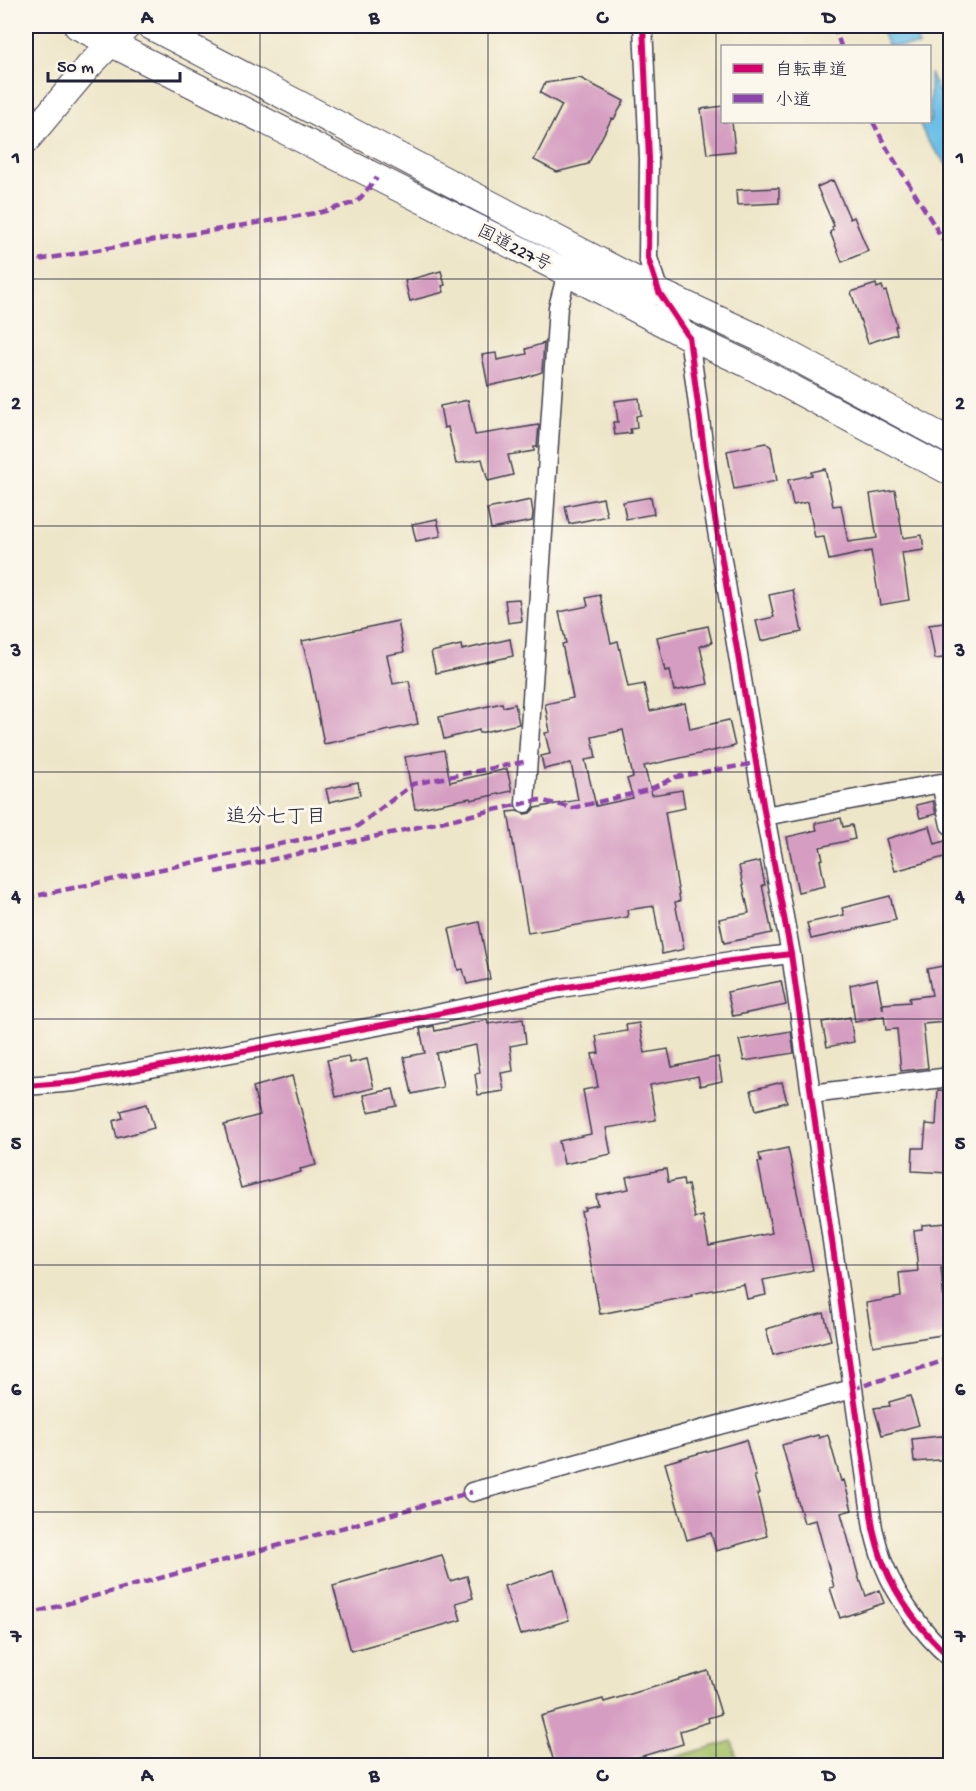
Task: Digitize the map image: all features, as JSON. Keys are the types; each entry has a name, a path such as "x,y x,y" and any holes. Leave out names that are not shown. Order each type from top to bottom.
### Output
{"highway":[{"name":"国道227号","path":"77,26 567,273 688,338 745,363 951,472"},
{"path":"26,141 128,26"},
{"name":"国道227号","path":"150,26 659,292 759,338 951,441"}],"street":[{"path":"643,26 649,159 648,258 659,292 688,338 706,465 765,816 791,954 873,1528 884,1565 906,1606 935,1644 951,1657"},
{"path":"525,803 558,307 567,273"},
{"path":"765,816 941,783 951,825"},
{"path":"26,1086 75,1082 399,1022 561,988 731,961 791,954"},
{"path":"811,1094 950,1077 951,1072"},
{"path":"472,1492 852,1389"}],"green space":[{"path":"732,1741 739,1765 648,1765"}],"water":[{"path":"880,26 912,26 919,45 888,45"},
{"path":"931,75 950,108 950,169 927,140 919,123 931,123"}],"building":[{"path":"580,78 624,101 614,119 612,118 588,164 557,172 534,160 562,105 540,93 545,83"},
{"path":"721,106 721,123 732,123 735,151 707,154 701,109"},
{"path":"833,180 850,219 854,217 868,251 842,262 830,232 834,226 817,187"},
{"path":"779,188 779,203 737,205 736,190"},
{"path":"441,271 445,285 442,286 444,292 410,301 405,281"},
{"path":"876,284 877,288 882,286 884,292 886,291 897,326 895,326 897,334 868,343 851,292"},
{"path":"544,343 542,372 488,386 482,355 496,353 497,360 527,354 526,349"},
{"path":"639,398 641,415 636,416 637,428 630,429 631,433 615,435 613,422 618,422 615,401"},
{"path":"468,400 475,435 539,425 537,447 534,447 534,451 508,455 513,475 488,481 482,459 456,464 448,427 444,428 440,406"},
{"path":"766,443 771,447 777,481 734,489 727,451"},
{"path":"825,469 833,506 841,505 848,542 877,538 870,494 895,490 903,538 922,535 924,550 902,553 909,600 880,605 871,551 829,560 824,537 815,538 808,502 793,505 788,480 812,475 811,472"},
{"path":"651,497 654,514 626,519 623,502"},
{"path":"603,498 607,516 569,524 565,506"},
{"path":"531,500 532,521 491,529 487,509"},
{"path":"437,519 441,536 416,541 412,524"},
{"path":"793,590 802,632 761,641 756,621 774,617 769,595"},
{"path":"600,595 611,643 618,641 628,687 644,684 650,711 685,703 690,729 729,720 735,746 644,766 652,795 682,790 685,808 665,812 680,901 675,902 684,949 662,954 654,906 627,910 628,917 528,933 508,812 517,811 525,814 535,808 578,800 571,763 544,769 541,756 550,754 545,733 550,732 545,704 573,698 562,644 566,643 559,612 588,606 586,598","holes":["623,730 633,777 627,779 633,798 596,806 585,760 596,758 592,737"]},
{"path":"519,599 522,621 508,623 505,600"},
{"path":"398,621 404,652 387,655 393,684 409,681 418,724 324,744 302,641"},
{"path":"951,622 951,657 935,659 929,625"},
{"path":"708,626 712,643 700,646 708,684 674,691 670,670 665,671 657,637"},
{"path":"510,639 513,656 436,673 431,652 461,645 462,650"},
{"path":"502,703 503,707 515,704 519,724 479,733 479,730 444,739 439,717"},
{"path":"444,750 450,782 507,769 512,791 415,809 405,757"},
{"path":"358,782 360,795 329,802 326,789"},
{"path":"933,801 936,814 920,818 916,805"},
{"path":"841,818 843,827 852,825 855,839 820,847 825,886 798,892 787,837 817,830 815,823"},
{"path":"930,826 935,844 951,839 951,855 895,871 886,839"},
{"path":"760,861 765,885 762,885 772,933 724,943 719,919 749,913 739,866"},
{"path":"890,896 896,920 811,939 807,923 844,915 842,908"},
{"path":"479,922 490,979 467,984 463,969 458,970 449,929"},
{"path":"948,965 951,980 943,981 947,1022 923,1024 928,1068 901,1071 897,1029 886,1030 884,1016 855,1022 850,985 877,979 883,1010 883,1004 910,1002 909,998 932,995 927,969"},
{"path":"781,981 786,1005 733,1016 727,992"},
{"path":"850,1017 854,1042 827,1047 822,1022"},
{"path":"523,1019 526,1043 510,1046 513,1071 501,1073 504,1091 478,1095 475,1074 480,1073 476,1045 436,1053 443,1087 412,1094 404,1057 425,1053 420,1029 434,1026 435,1031 487,1020 488,1024"},
{"path":"639,1023 645,1053 668,1049 672,1067 718,1057 722,1081 700,1086 698,1076 650,1085 656,1120 606,1128 611,1154 564,1164 559,1141 591,1134 583,1090 598,1087 592,1054 599,1053 596,1036 627,1031 626,1025"},
{"path":"791,1031 794,1053 744,1061 739,1040"},
{"path":"348,1056 350,1063 367,1059 374,1088 336,1097 327,1060"},
{"path":"292,1076 316,1165 300,1169 301,1172 241,1188 224,1125 260,1115 253,1087"},
{"path":"782,1082 787,1102 756,1110 751,1090"},
{"path":"393,1089 397,1106 368,1112 364,1095"},
{"path":"938,1090 951,1091 949,1173 912,1171 913,1148 924,1148 926,1124 936,1125"},
{"path":"147,1104 154,1128 117,1138 113,1121 123,1118 121,1111"},
{"path":"788,1148 813,1270 763,1280 766,1295 747,1299 744,1284 600,1314 581,1211 585,1210 584,1208 598,1205 596,1195 629,1189 626,1177 666,1169 668,1182 683,1179 684,1186 688,1185 695,1218 703,1216 709,1246 772,1233 758,1162 761,1162 759,1154"},
{"path":"947,1223 950,1250 945,1251 946,1268 941,1268 947,1334 873,1346 866,1303 901,1297 899,1273 918,1271 914,1230 922,1229 922,1225"},
{"path":"824,1313 831,1340 773,1355 766,1329"},
{"path":"910,1396 919,1425 882,1435 874,1408 890,1406 889,1402"},
{"path":"818,1435 819,1438 828,1435 841,1481 844,1480 852,1510 841,1513 860,1582 866,1596 879,1590 884,1603 840,1618 830,1588 834,1587 816,1520 804,1523 782,1445"},
{"path":"951,1437 951,1459 914,1462 912,1439"},
{"path":"746,1440 756,1476 754,1476 759,1493 757,1494 767,1536 716,1551 711,1533 687,1540 665,1463"},
{"path":"442,1555 450,1581 467,1576 473,1598 456,1603 461,1620 351,1651 333,1586"},
{"path":"554,1570 569,1620 520,1635 504,1586"},
{"path":"708,1671 721,1714 708,1718 709,1722 680,1731 683,1744 609,1766 555,1766 541,1716 603,1699 604,1702"}],"marked path":[{"path":"834,26 841,45"},
{"path":"874,123 950,251"},
{"path":"26,262 322,212 357,202 377,178"},
{"path":"26,898 355,828 413,784 528,761"},
{"path":"216,872 539,800 573,808 648,790 676,777 756,763"},
{"path":"852,1389 950,1359"},
{"path":"26,1615 472,1492"}],"cycle path":[{"path":"643,26 649,159 648,258 659,292 689,337 706,465 765,816 791,954 873,1528 882,1560 903,1603 950,1657"},
{"path":"26,1086 75,1082 399,1022 561,988 731,961 791,954"}],"district":[{"name":"追分七丁目","path":"276,815"}]}
